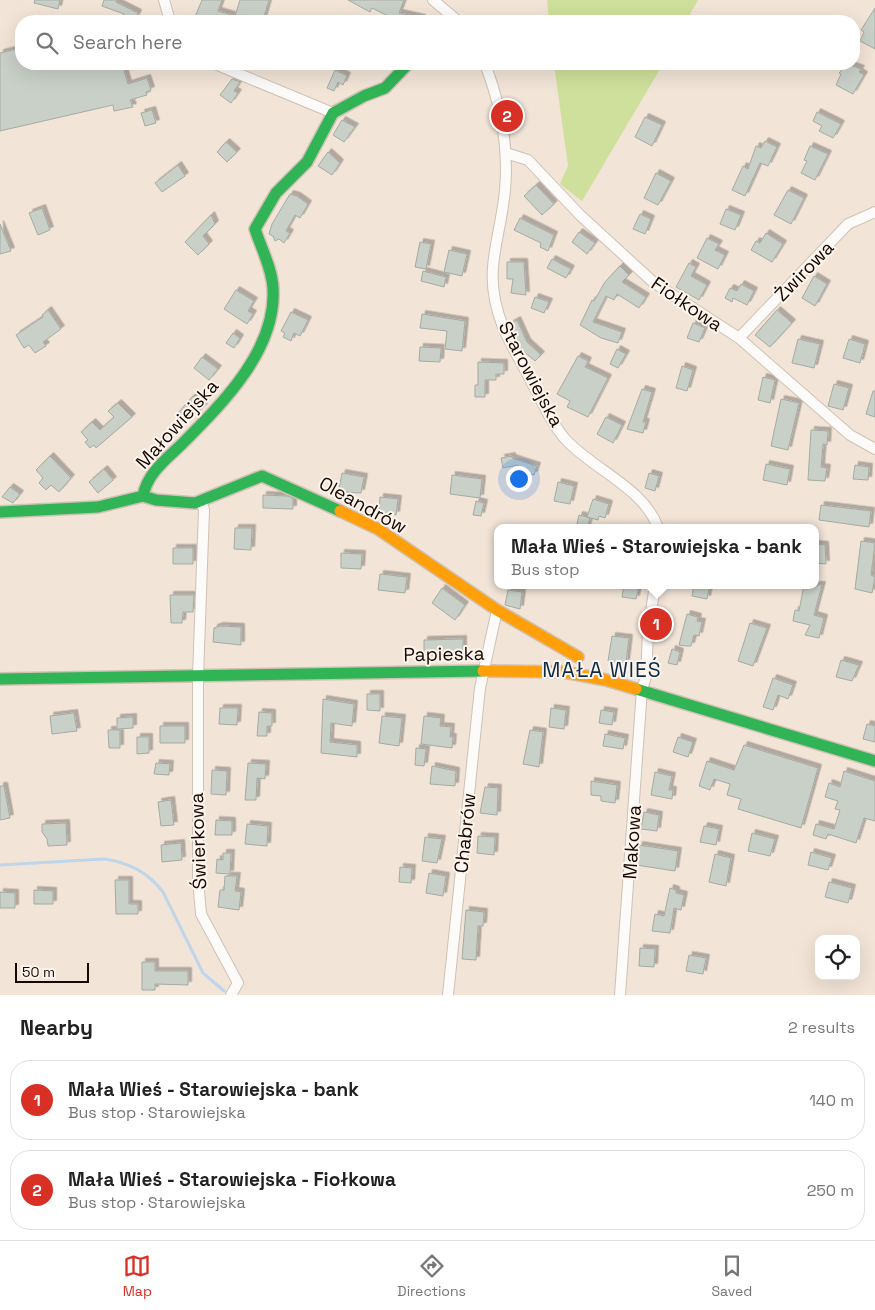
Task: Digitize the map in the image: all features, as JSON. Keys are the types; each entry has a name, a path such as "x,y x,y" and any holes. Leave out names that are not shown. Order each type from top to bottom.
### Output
{"street":[{"path":"164,0 168,15"},
{"path":"433,0 449,15"},
{"path":"229,70 333,113 386,88 402,70"},
{"name":"Starowiejska","path":"487,70 499,106 506,139 505,192 492,268 495,300 502,325 553,422 565,439 640,500 649,509 656,524"},
{"name":"Małowiejska","path":"143,496 144,486 158,467 210,416 238,381 262,341 273,307 273,286 255,229 276,193 307,162 333,113"},
{"name":"Fiołkowa","path":"506,153 528,160 580,215 653,282 738,338 850,435 875,449"},
{"name":"Żwirowa","path":"738,338 848,224 875,212"},
{"name":"Oleandrów","path":"143,496 156,500 195,502 262,476 277,481 378,530 496,610 578,657"},
{"path":"0,512 98,507 143,496"},
{"path":"198,676 204,510 200,500"},
{"path":"642,689 646,677 648,632 654,589"},
{"path":"484,671 496,610"},
{"name":"Papieska","path":"0,679 484,671 564,672 642,689 875,761"},
{"name":"Chabrów","path":"448,995 480,688 484,671"},
{"name":"Świerkowa","path":"198,676 198,879 202,914 238,983 231,995"},
{"name":"Makowa","path":"620,995 642,689"}],"green space":[{"path":"547,0 698,0 689,15 548,15"},
{"path":"555,70 659,70 582,201 560,184 568,166"}],"building":[{"path":"35,0 60,0 58,9 34,3"},
{"path":"104,0 116,0 116,2 138,13 137,15 123,15 102,6"},
{"path":"202,0 222,0 218,11 232,15 196,15"},
{"path":"240,0 269,0 264,15 235,15"},
{"path":"348,0 404,0 399,13 408,15 386,15 372,8 370,12"},
{"path":"875,8 875,49 860,41 864,32 861,30"},
{"path":"15,49 15,70 124,70 128,84 147,78 151,90 146,92 147,95 130,100 133,107 114,111 113,105 0,131 0,53"},
{"path":"861,69 859,72 864,75 853,94 836,85 841,74 839,73 842,70"},
{"path":"335,70 347,76 343,85 338,82 334,91 327,88"},
{"path":"232,79 240,82 234,91 238,93 231,103 220,95"},
{"path":"152,110 156,123 145,126 141,113"},
{"path":"817,112 841,124 833,138 819,131 822,126 813,121"},
{"path":"645,117 662,125 652,146 635,137"},
{"path":"342,120 355,127 344,142 333,135"},
{"path":"765,141 777,147 768,166 760,163 745,196 732,190 743,166 748,169 756,146 761,148"},
{"path":"226,142 237,152 227,162 217,152"},
{"path":"810,146 828,154 815,180 801,173 807,161 804,160"},
{"path":"328,152 340,163 332,175 318,166"},
{"path":"178,165 185,176 162,192 155,183"},
{"path":"656,173 671,181 658,205 644,198"},
{"path":"536,185 554,204 542,215 524,196"},
{"path":"788,190 804,198 791,224 774,215"},
{"path":"290,194 297,196 308,204 300,218 295,215 286,231 290,233 284,243 279,239 275,241 273,236 269,234 272,224"},
{"path":"42,208 50,230 38,235 29,213"},
{"path":"726,209 741,215 735,230 720,224"},
{"path":"640,214 651,219 645,234 633,229"},
{"path":"211,215 215,224 203,236 209,244 198,255 185,242"},
{"path":"520,218 554,235 548,251 540,247 541,243 514,230"},
{"path":"0,224 11,251 0,254"},
{"path":"579,232 595,243 587,254 572,242"},
{"path":"766,233 783,244 772,262 751,250 756,241 760,243"},
{"path":"707,238 719,244 715,250 725,255 718,269 697,258"},
{"path":"420,242 431,244 426,269 415,267"},
{"path":"449,250 467,254 462,276 444,272"},
{"path":"552,259 571,269 566,278 547,268"},
{"path":"507,262 524,262 526,295 511,293 513,279 507,279"},
{"path":"689,263 696,267 691,276 707,285 699,300 676,287"},
{"path":"620,266 629,275 622,282 646,297 639,308 617,294 614,300 606,296 593,322 622,332 618,343 601,338 580,325 592,300 594,301 605,282"},
{"path":"423,271 446,277 444,287 421,281"},
{"path":"814,276 827,284 815,306 802,298"},
{"path":"741,284 754,291 747,305 733,298 732,302 725,298 730,288 737,291"},
{"path":"236,290 254,301 248,311 253,314 247,324 224,309"},
{"path":"535,297 549,302 544,313 531,308"},
{"path":"48,310 61,329 43,342 46,346 35,353 29,345 24,348 16,335 43,317 42,315"},
{"path":"777,310 792,323 770,347 755,335"},
{"path":"291,312 308,320 300,336 294,333 291,341 283,337 285,333 281,331"},
{"path":"422,314 465,321 462,351 445,349 447,331 420,328"},
{"path":"517,320 527,342 541,355 535,361 522,350 510,324"},
{"path":"693,323 705,328 699,342 687,338"},
{"path":"233,333 240,338 234,348 226,343"},
{"path":"798,339 820,344 814,368 792,363"},
{"path":"849,339 865,344 860,363 843,358"},
{"path":"420,347 441,348 440,362 419,361"},
{"path":"617,349 626,354 618,368 610,364"},
{"path":"578,356 588,361 585,367 608,378 588,417 567,407 570,401 557,394"},
{"path":"202,357 218,369 209,380 194,368"},
{"path":"478,362 504,363 504,374 496,374 496,380 485,380 485,397 475,397 475,385 478,385"},
{"path":"682,366 693,370 687,391 676,388"},
{"path":"763,377 775,380 770,403 758,400"},
{"path":"834,384 849,388 843,410 828,406"},
{"path":"642,389 652,392 643,422 646,422 643,433 627,429"},
{"path":"873,391 875,391 875,417 866,414"},
{"path":"193,396 204,407 186,421 178,413"},
{"path":"781,399 799,403 788,450 771,446"},
{"path":"118,403 132,417 96,448 94,445 90,448 85,442 88,440 81,432 92,422 100,430 114,417 108,411"},
{"path":"606,417 622,425 613,443 597,434"},
{"path":"811,430 828,431 827,445 823,444 821,467 827,468 825,481 808,480"},
{"path":"50,456 71,478 59,492 51,485 46,490 39,483 43,478 36,470"},
{"path":"512,456 512,458 537,466 534,475 517,470 518,465 503,468 501,458"},
{"path":"766,464 790,469 787,485 763,480"},
{"path":"855,465 869,467 868,480 853,479"},
{"path":"104,469 113,480 98,493 89,482"},
{"path":"342,473 364,477 361,493 345,492 345,490 339,489"},
{"path":"649,473 659,476 655,491 645,488"},
{"path":"452,475 482,479 480,498 450,494"},
{"path":"558,482 574,486 570,504 554,501"},
{"path":"10,487 20,494 13,503 2,497"},
{"path":"263,495 293,498 293,509 263,508"},
{"path":"380,497 398,499 396,515 379,512"},
{"path":"593,499 609,504 605,518 599,516 598,520 587,517"},
{"path":"476,501 484,503 481,516 473,515"},
{"path":"821,505 871,511 869,527 819,520"},
{"path":"579,515 590,518 588,524 577,524"},
{"path":"235,528 252,528 251,550 234,549"},
{"path":"861,541 875,543 871,575 875,577 872,593 855,589"},
{"path":"819,544 825,545 826,564 819,563"},
{"path":"173,548 193,548 193,564 173,564"},
{"path":"341,553 362,554 361,569 341,568"},
{"path":"380,574 407,577 405,593 378,590"},
{"path":"819,585 822,585 814,615 824,618 819,638 805,635 810,625 793,621 795,610 799,611 803,589 819,589"},
{"path":"442,588 465,605 455,620 432,603"},
{"path":"623,589 638,589 636,599 622,597"},
{"path":"693,589 709,589 707,599 692,596"},
{"path":"508,590 522,592 520,609 505,605"},
{"path":"170,595 194,595 193,612 183,612 182,623 171,623"},
{"path":"687,614 698,617 697,621 702,622 699,636 694,635 691,646 679,645"},
{"path":"750,623 767,628 753,666 738,661"},
{"path":"220,626 241,627 241,645 213,642 214,628"},
{"path":"612,636 629,638 626,663 608,661"},
{"path":"463,639 463,654 424,655 424,640"},
{"path":"672,649 680,652 677,665 668,663"},
{"path":"841,660 859,665 852,681 836,677"},
{"path":"773,678 793,685 788,699 778,695 773,710 763,707"},
{"path":"367,694 380,694 380,711 367,710"},
{"path":"323,699 354,704 352,726 331,723 330,742 357,745 357,757 321,753"},
{"path":"220,708 238,708 237,725 219,724"},
{"path":"551,708 566,710 564,729 549,727"},
{"path":"601,710 614,712 612,725 599,723"},
{"path":"259,712 272,713 272,726 267,726 267,736 257,736"},
{"path":"74,713 77,731 52,734 50,716"},
{"path":"382,716 402,718 399,746 379,743"},
{"path":"424,716 441,718 440,726 451,727 450,737 453,737 452,748 421,744"},
{"path":"133,717 133,728 117,729 117,718"},
{"path":"867,724 875,726 875,742 863,739"},
{"path":"160,726 185,726 185,743 160,743"},
{"path":"108,730 120,730 120,748 109,748"},
{"path":"530,730 543,732 539,767 523,764"},
{"path":"605,734 625,738 623,749 603,746"},
{"path":"137,737 149,737 149,753 137,754"},
{"path":"678,737 693,742 688,757 673,752"},
{"path":"744,745 818,768 801,828 738,809 741,799 727,795 730,784 714,779 710,790 699,786 707,761 734,770"},
{"path":"416,748 426,749 424,766 415,765"},
{"path":"156,763 170,764 169,775 154,774"},
{"path":"248,763 266,764 265,779 257,778 256,800 245,800"},
{"path":"432,766 456,771 455,786 430,784"},
{"path":"212,770 227,771 226,795 211,794"},
{"path":"844,771 875,781 875,821 864,818 856,843 828,834 826,839 813,835 816,824 834,829 840,810 835,809 838,801 825,797 829,783 840,787"},
{"path":"655,772 672,776 669,790 673,790 672,799 651,795"},
{"path":"591,781 617,785 615,803 601,801 601,796 591,795"},
{"path":"0,786 4,786 10,818 0,820"},
{"path":"485,787 498,788 497,815 480,813"},
{"path":"171,800 174,825 161,826 158,802"},
{"path":"644,812 659,815 657,831 641,829"},
{"path":"216,820 232,821 232,835 215,835"},
{"path":"66,823 67,845 48,846 47,839 42,832 42,824"},
{"path":"247,824 268,826 267,846 245,844"},
{"path":"704,826 719,829 716,845 700,842"},
{"path":"752,833 775,839 770,856 748,851"},
{"path":"478,836 495,837 494,855 477,853"},
{"path":"425,837 442,839 437,863 422,861"},
{"path":"181,843 182,860 162,862 161,845"},
{"path":"639,845 678,851 675,871 636,865"},
{"path":"811,852 832,858 828,870 808,865"},
{"path":"223,853 231,853 230,874 216,873 217,859 223,860"},
{"path":"715,854 731,858 726,886 709,882"},
{"path":"400,867 412,868 411,883 399,882"},
{"path":"429,873 446,876 443,896 426,893"},
{"path":"225,876 237,876 235,891 241,892 239,910 218,907 220,890 224,890"},
{"path":"115,880 129,880 129,904 138,904 138,914 116,914"},
{"path":"829,882 852,888 848,903 825,897"},
{"path":"670,888 676,890 676,893 684,895 681,910 674,908 670,933 652,931 655,914 664,916"},
{"path":"34,890 53,891 53,904 34,904"},
{"path":"0,892 15,893 15,908 0,908"},
{"path":"466,910 484,912 483,926 478,926 476,960 462,959"},
{"path":"640,948 655,949 654,967 639,966"},
{"path":"689,955 706,958 703,974 686,971"},
{"path":"142,962 155,962 155,971 188,971 188,985 155,984 155,990 142,990"}],"waterway":[{"path":"0,865 104,859 113,860 137,869 151,879 163,892 203,973 224,991"}],"traffic: fast":[{"path":"143,496 148,481 158,468 229,394 244,374 266,333 272,311 273,288 268,266 255,229 276,193 307,162 333,113 364,96 385,88 402,70"},
{"path":"0,512 98,507 143,496 156,500 195,503 262,476 340,511"},
{"path":"0,679 483,671"},
{"path":"636,689 875,761"}],"traffic: slow":[{"path":"340,511 378,529 497,610 578,657"},
{"path":"483,671 564,672 606,680 636,689"}],"place":[{"name":"Mała Wieś - Starowiejska - Fiołkowa","path":"507,116"},
{"name":"Mała Wieś - Starowiejska - bank","path":"656,624"}],"district":[{"name":"MAŁA WIEŚ","path":"602,669"}]}
